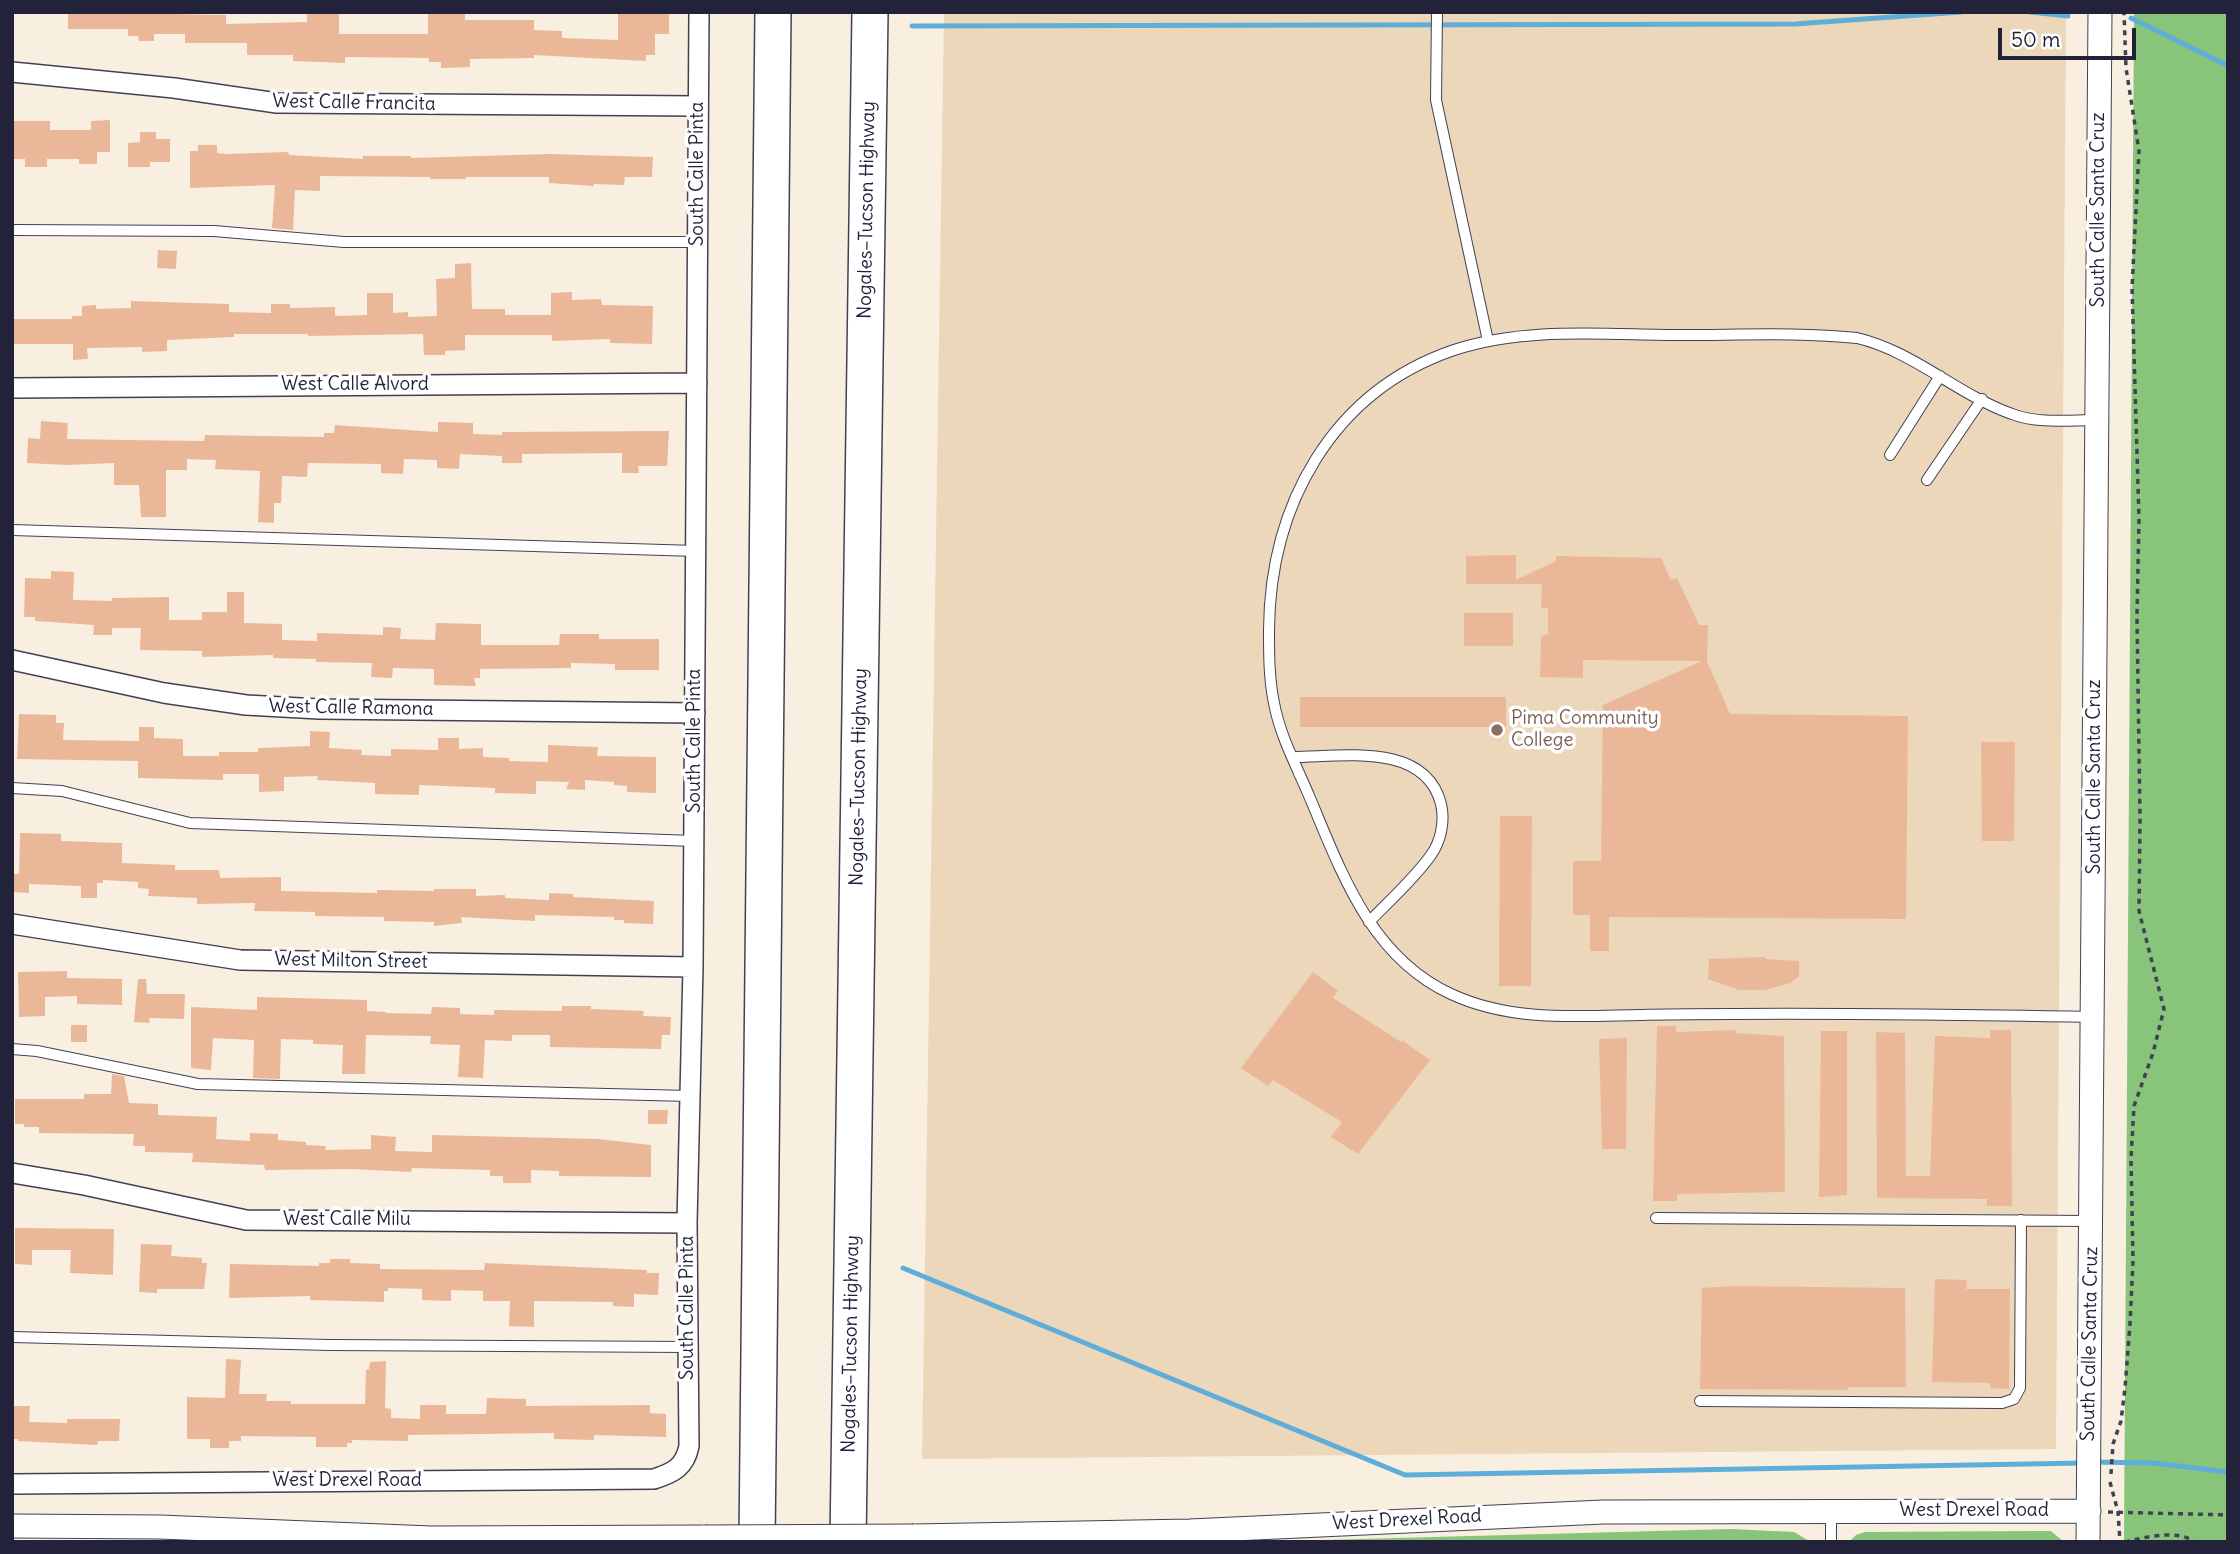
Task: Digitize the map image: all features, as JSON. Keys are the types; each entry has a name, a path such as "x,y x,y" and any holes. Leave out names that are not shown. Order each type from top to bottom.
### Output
{"highway":[{"path":"757,1542 774,12"},
{"name":"Nogales–Tucson Highway","path":"848,1542 870,12"}],"street":[{"name":"South Calle Pinta","path":"680,1467 687,1457 689,1446 687,1223 693,967 699,12"},
{"name":"South Calle Santa Cruz","path":"2088,1542 2100,12"},
{"name":"West Calle Francita","path":"12,72 174,88 277,103 698,106"},
{"name":"West Calle Alvord","path":"12,388 697,383"},
{"name":"West Calle Ramona","path":"12,660 163,693 246,705 319,709 695,713"},
{"name":"West Milton Street","path":"12,924 240,960 693,967"},
{"name":"West Calle Milu","path":"12,1173 84,1185 246,1220 687,1223"},
{"name":"West Drexel Road","path":"12,1484 653,1479 669,1475 680,1467"},
{"name":"West Drexel Road","path":"12,1526 160,1527 431,1538 914,1536 1176,1531 1603,1512 2088,1511"}],"lane":[{"path":"1437,12 1436,100 1488,341"},
{"path":"12,230 214,231 344,242 697,242"},
{"path":"2093,1017 1731,1014 1562,1017 1508,1013 1477,1005 1428,982 1398,958 1369,922 1346,883 1277,718 1269,660 1269,612 1275,557 1286,519 1300,485 1327,441 1378,391 1431,360 1488,341 1552,334 1843,337 1870,341 2012,415 2026,418 2098,420"},
{"path":"1890,455 1940,376"},
{"path":"1927,480 1982,400"},
{"path":"12,530 696,551"},
{"path":"1292,757 1382,757 1401,761 1416,767 1430,779 1438,793 1442,808 1438,842 1430,856 1369,922"},
{"path":"12,788 62,791 190,823 694,841"},
{"path":"12,1049 37,1051 198,1084 690,1096"},
{"path":"1656,1218 2091,1220"},
{"path":"1700,1401 2002,1403 2014,1399 2020,1388 2021,1220"},
{"path":"12,1337 315,1345 690,1347"},
{"path":"1831,1511 1831,1542"}],"path":[{"path":"2124,12 2126,68 2139,151 2132,288 2139,519 2139,911 2141,929 2154,965 2164,1009 2153,1052 2134,1106 2130,1324 2123,1399 2113,1444 2110,1482 2123,1542 2155,1535 2190,1538 2195,1542"},
{"path":"2088,1511 2228,1515"}],"shaded area":[{"name":"Pima Community College","path":"944,12 2066,12 2056,1449 922,1459"}],"green space":[{"path":"2134,12 2228,12 2228,1542 2124,1542"},
{"path":"1731,1529 1794,1532 1811,1542 1248,1542"},
{"path":"2051,1531 2064,1542 1849,1542 1856,1535 1865,1532"}],"building":[{"path":"68,12 226,15 226,24 307,22 307,12 339,13 339,34 428,34 428,14 465,13 465,20 534,20 534,30 562,31 562,38 618,40 618,12 669,12 669,34 655,34 655,55 646,55 646,61 534,55 534,58 470,59 470,67 441,68 441,62 429,62 429,58 345,57 345,63 293,61 293,55 247,55 247,43 185,43 185,34 154,34 154,41 139,41 138,36 128,36 128,29 68,29"},
{"path":"110,120 110,152 97,152 97,164 79,164 79,159 47,159 47,167 25,167 25,159 14,159 12,121 50,121 50,130 91,130 91,121"},
{"path":"140,132 156,132 156,139 170,139 170,162 150,162 150,167 128,167 128,143 140,142"},
{"path":"198,145 217,145 217,153 228,154 288,152 289,155 363,159 363,156 411,158 549,154 653,157 652,177 625,177 624,185 549,183 549,177 430,179 320,176 320,191 295,190 293,230 272,228 275,185 190,188 190,151 198,151"},
{"path":"158,250 177,251 176,269 157,268"},
{"path":"471,263 472,309 505,309 505,315 551,315 551,293 572,292 572,300 601,299 602,305 653,306 652,344 610,343 610,339 552,341 552,335 465,335 465,350 445,351 445,355 424,355 423,334 234,334 234,337 167,340 167,351 142,352 142,347 87,348 88,359 73,360 73,344 12,344 12,319 72,319 72,316 82,316 82,306 96,305 96,309 131,308 131,301 229,304 229,312 271,313 271,304 290,304 290,308 335,307 335,316 367,315 367,293 393,293 393,313 408,312 408,317 437,316 436,279 455,278 455,264"},
{"path":"41,421 68,423 67,439 127,440 204,441 205,435 324,437 324,433 334,433 335,425 438,432 438,422 473,423 473,434 669,431 667,466 638,466 639,473 622,473 622,453 522,454 522,463 502,463 502,456 460,454 459,469 437,468 437,460 404,459 403,474 381,473 381,464 308,463 307,477 282,476 281,503 274,503 274,523 258,522 260,471 215,469 216,460 187,459 187,470 166,470 166,517 141,517 139,485 114,485 114,463 27,463 28,438 40,439"},
{"path":"1516,555 1516,580 1556,561 1556,556 1661,558 1671,580 1677,578 1699,625 1708,625 1707,661 1730,714 1908,716 1906,919 1609,917 1609,951 1590,951 1590,915 1573,915 1573,861 1601,861 1603,705 1702,661 1583,660 1583,678 1540,677 1541,637 1548,634 1548,608 1541,608 1542,584 1466,584 1466,556"},
{"path":"51,571 74,572 73,600 112,601 112,598 169,597 169,620 202,620 202,612 227,612 227,592 244,592 244,623 282,624 282,640 317,641 317,633 383,635 383,627 401,628 400,639 435,640 436,623 481,624 481,645 559,645 560,634 599,634 599,639 659,639 659,670 615,670 615,664 571,663 571,668 480,669 480,678 474,678 476,686 434,685 434,669 393,668 392,678 371,677 372,663 316,662 316,659 273,658 273,655 202,657 202,651 140,650 141,628 112,628 112,635 93,635 94,625 35,621 35,617 24,617 25,578 51,579"},
{"path":"1464,613 1513,613 1513,646 1464,646"},
{"path":"1300,697 1506,697 1506,727 1300,727"},
{"path":"19,714 56,715 56,723 64,723 63,740 139,741 139,727 154,727 154,738 183,739 183,756 219,756 219,752 258,752 258,748 310,746 310,731 330,732 329,748 362,750 361,755 391,756 391,749 438,750 438,738 459,738 459,749 483,748 483,757 509,758 509,761 548,762 548,745 598,747 597,756 656,757 656,793 627,792 627,786 614,785 614,782 585,780 585,790 566,789 569,782 536,781 536,794 495,793 495,788 419,785 419,795 375,794 375,783 317,780 318,776 284,777 284,791 259,792 259,774 223,774 223,780 138,778 138,761 17,759"},
{"path":"1981,742 2015,742 2014,841 1982,841"},
{"path":"1500,816 1532,816 1531,986 1499,986"},
{"path":"20,833 61,834 61,841 122,843 122,863 175,865 175,870 219,870 220,878 281,877 281,891 377,893 377,890 476,889 476,896 505,895 505,898 549,900 549,893 573,894 573,897 654,901 653,924 624,923 624,920 614,920 614,917 535,915 535,921 461,917 462,923 434,926 434,922 384,921 384,917 315,916 315,912 254,911 255,903 197,904 197,898 148,896 149,889 138,888 138,882 103,880 103,883 97,883 97,898 81,898 81,886 29,884 29,893 13,892 14,874 19,874"},
{"path":"1765,957 1799,961 1799,976 1790,983 1765,990 1739,990 1708,979 1709,959"},
{"path":"67,971 67,978 122,979 122,1005 77,1004 77,996 45,997 45,1016 19,1017 18,972"},
{"path":"1313,972 1338,991 1333,998 1430,1060 1358,1154 1331,1137 1342,1122 1273,1080 1268,1086 1241,1068"},
{"path":"138,979 146,979 147,994 185,994 184,1019 149,1018 150,1023 134,1022"},
{"path":"257,997 367,1000 367,1011 386,1013 431,1014 432,1007 460,1008 460,1014 494,1015 494,1010 562,1011 562,1006 591,1006 591,1009 644,1011 643,1016 671,1017 670,1035 662,1035 661,1049 550,1047 550,1035 512,1035 512,1041 485,1040 483,1078 458,1077 460,1045 430,1044 431,1036 366,1035 365,1074 342,1074 343,1045 313,1044 313,1040 281,1039 280,1079 253,1078 254,1040 213,1038 211,1070 191,1068 191,1007 257,1010"},
{"path":"71,1025 87,1025 87,1042 71,1042"},
{"path":"1657,1026 1676,1026 1676,1032 1736,1030 1736,1033 1784,1036 1785,1192 1677,1194 1677,1201 1653,1201"},
{"path":"1990,1030 2011,1030 2012,1206 1987,1206 1987,1199 1877,1198 1876,1032 1905,1033 1906,1176 1930,1176 1935,1036 1990,1038"},
{"path":"1821,1031 1847,1031 1847,1195 1819,1197"},
{"path":"1627,1038 1626,1149 1602,1149 1599,1039"},
{"path":"112,1074 124,1076 129,1103 158,1104 158,1115 217,1117 216,1139 250,1141 250,1133 278,1134 278,1140 326,1146 325,1150 371,1149 371,1135 396,1137 395,1151 432,1152 432,1135 599,1139 651,1145 651,1177 559,1176 559,1171 531,1170 531,1183 503,1183 503,1176 490,1176 490,1170 265,1170 264,1165 192,1162 193,1153 145,1152 145,1146 133,1146 134,1134 39,1133 39,1127 15,1124 15,1099 84,1099 84,1094 111,1094"},
{"path":"648,1110 668,1110 667,1124 648,1124"},
{"path":"15,1228 114,1229 113,1275 70,1273 71,1250 32,1250 32,1265 15,1264"},
{"path":"141,1244 172,1245 171,1256 202,1258 202,1263 207,1263 204,1289 157,1289 157,1293 139,1292"},
{"path":"330,1259 380,1264 380,1269 484,1270 485,1263 647,1270 647,1273 659,1273 658,1295 634,1294 634,1307 613,1306 613,1302 534,1301 534,1327 509,1326 510,1301 483,1301 483,1291 451,1290 451,1301 422,1300 422,1289 388,1288 388,1291 384,1291 384,1302 310,1300 310,1296 229,1298 230,1264 319,1266 319,1263 330,1263"},
{"path":"1935,1279 1967,1280 1966,1289 2010,1289 2009,1389 1990,1388 1990,1383 1932,1382"},
{"path":"1702,1288 1905,1288 1906,1387 1848,1387 1848,1390 1700,1389"},
{"path":"226,1359 241,1360 239,1394 267,1394 266,1401 291,1401 291,1404 365,1404 366,1370 369,1369 370,1362 386,1361 385,1408 391,1409 391,1418 420,1419 420,1405 446,1405 446,1414 486,1414 487,1398 526,1399 526,1406 650,1405 650,1413 666,1414 666,1437 594,1435 594,1440 554,1439 554,1433 408,1435 408,1441 352,1440 352,1443 347,1443 347,1447 316,1447 316,1437 241,1436 241,1441 229,1441 229,1448 210,1448 210,1439 187,1439 187,1397 225,1398"},
{"path":"12,1406 30,1406 29,1422 67,1423 67,1419 120,1419 119,1441 98,1441 97,1445 18,1441 12,1439"}],"waterway":[{"path":"912,26 1795,24 1961,12"},
{"path":"2030,12 2068,16"},
{"path":"2131,18 2228,66"},
{"path":"903,1268 1405,1475 2083,1463"},
{"path":"2093,1462 2153,1463 2228,1472"}],"place":[{"name":"Pima Community College","path":"1497,730"}]}
